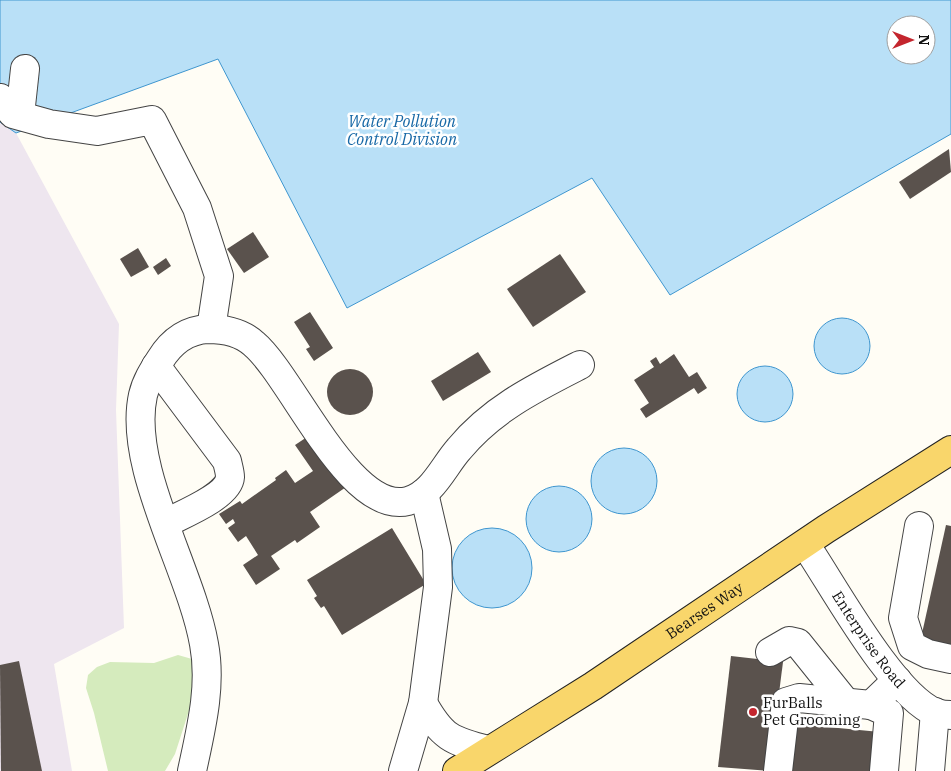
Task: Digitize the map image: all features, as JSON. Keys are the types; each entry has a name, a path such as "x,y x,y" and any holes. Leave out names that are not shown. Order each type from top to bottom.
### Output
{"main road":[{"name":"Bearses Way","path":"457,771 593,686 805,544 951,450"}],"street":[{"path":"25,69 10,107 49,124 97,132 152,120 197,208 220,276 211,329"},
{"path":"192,771 207,691 207,667 201,628 142,444 140,419 143,396 156,366 170,346 180,337 194,331 211,329 239,335 254,344 352,478 386,500 396,502 408,501 430,488 460,448 482,425 507,404 528,391 580,365"},
{"path":"156,366 227,461 230,477 226,487 218,495 166,523"},
{"path":"402,771 423,703 439,572 437,549 424,493"},
{"path":"919,526 903,618 912,646 928,654 951,659"},
{"name":"Enterprise Road","path":"805,544 876,654 897,680 914,697 943,714"},
{"path":"770,652 789,641 798,643 859,705"},
{"path":"859,705 897,680"},
{"path":"778,771 786,702 798,698 859,705 889,713 884,771"},
{"path":"423,703 436,727 447,736 488,750"},
{"path":"930,771 943,714"},
{"path":"946,771 951,765"}],"shaded area":[{"path":"0,122 16,133 119,324 116,410 124,628 54,664 72,771 0,771"}],"green space":[{"path":"178,655 192,659 196,689 175,754 165,771 108,771 86,688 88,675 97,667 110,662 154,663"}],"water":[{"name":"Water Pollution Control Division","path":"0,0 951,0 951,134 670,295 592,178 347,308 218,59 16,133 0,122"},
{"path":"837,318 847,318 862,326 868,335 870,346 868,357 862,366 847,374 837,374 826,369 819,362 814,351 814,341 819,330 826,323"},
{"path":"760,366 770,366 785,374 791,383 793,394 791,405 785,414 770,422 760,422 749,417 742,410 737,399 737,389 742,378 749,371"},
{"path":"617,448 631,448 643,453 652,462 657,474 655,494 648,505 631,514 617,514 605,509 596,500 591,488 591,474 596,462 605,453"},
{"path":"552,486 566,486 578,491 587,500 592,512 590,532 583,543 566,552 552,552 540,547 531,538 526,526 526,512 531,500 540,491"},
{"path":"492,528 507,531 520,540 529,553 532,568 529,583 520,596 507,605 492,608 477,605 464,596 455,583 452,568 455,553 464,540 477,531"}],"building":[{"path":"949,149 951,172 910,199 899,182"},
{"path":"253,232 269,257 244,273 227,249"},
{"path":"138,248 149,267 131,277 120,259"},
{"path":"560,254 586,292 533,327 507,289"},
{"path":"166,258 171,266 158,275 153,267"},
{"path":"310,312 333,348 314,361 306,349 310,347 294,322"},
{"path":"478,352 491,372 443,401 431,381"},
{"path":"674,354 689,377 697,372 707,388 698,394 694,388 646,418 640,409 649,403 634,380 654,367 650,361 656,357 660,364"},
{"path":"350,369 363,373 369,379 373,392 369,405 363,411 350,415 337,411 331,405 327,392 331,379 337,373"},
{"path":"310,435 349,485 310,512 320,527 297,543 295,540 271,556 280,569 256,585 243,565 258,555 246,536 238,542 228,528 235,523 233,519 226,524 219,514 240,501 242,504 276,480 275,478 286,470 295,483 313,471 295,445"},
{"path":"946,525 951,526 951,645 921,638"},
{"path":"392,528 426,584 342,635 324,606 321,608 314,598 317,596 307,580"},
{"path":"731,656 783,662 769,771 718,767"},
{"path":"19,661 42,771 1,771 0,665"},
{"path":"786,723 880,732 876,771 782,771"}],"place":[{"name":"FurBalls Pet Grooming","path":"753,712"}]}
